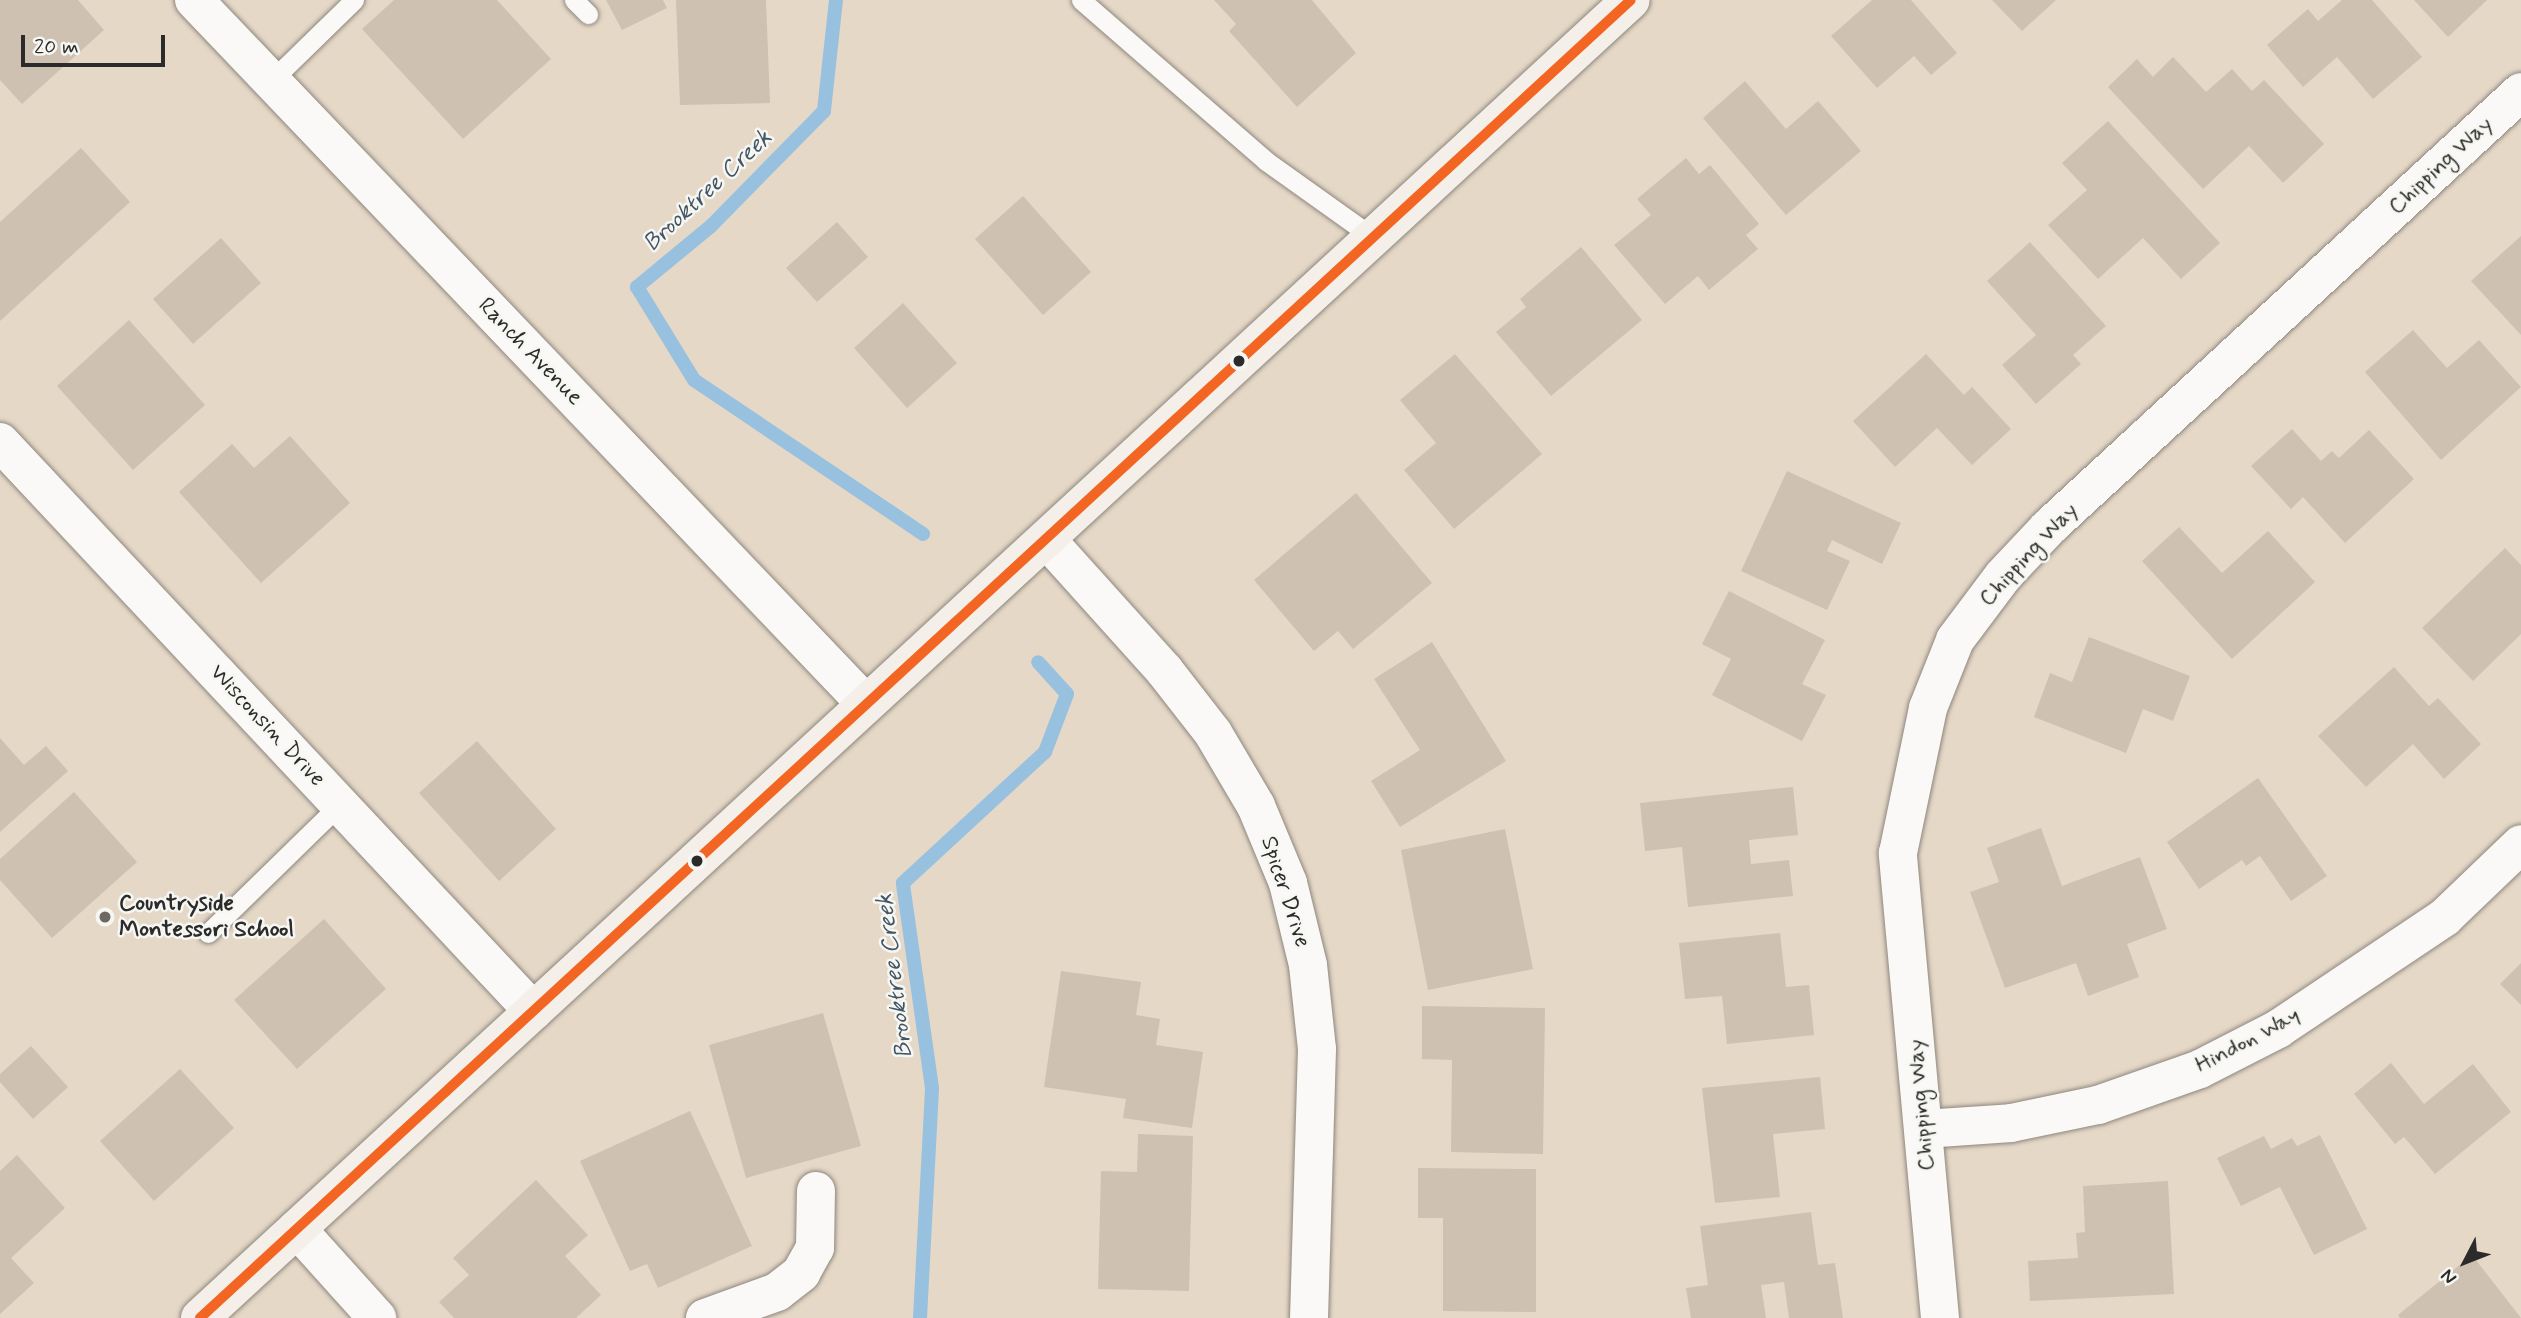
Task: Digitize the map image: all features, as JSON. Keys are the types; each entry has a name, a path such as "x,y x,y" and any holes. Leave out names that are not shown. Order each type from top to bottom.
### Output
{"main road":[{"path":"200,1318 1631,0"}],"street":[{"name":"Ranch Avenue","path":"194,0 866,704"},
{"name":"Chipping Way","path":"1940,1318 1898,853 1928,708 1955,640 2003,576 2048,528 2521,92"},
{"name":"Wisconsin Drive","path":"0,442 533,1010"},
{"name":"Spicer Drive","path":"1047,540 1164,670 1213,733 1256,806 1287,883 1308,965 1317,1049 1309,1318"},
{"name":"Hindon Way","path":"1924,1129 2011,1123 2098,1105 2200,1069 2278,1029 2445,917 2521,844"},
{"path":"705,1318 777,1292 802,1273 815,1248 816,1191"},
{"path":"298,1228 377,1318"}],"lane":[{"path":"271,81 354,0"},
{"path":"1081,0 1266,160 1374,238"},
{"path":"208,933 340,804"}],"building":[{"path":"0,0 78,0 104,30 22,104 0,80"},
{"path":"394,0 497,0 551,59 463,139 362,29"},
{"path":"606,0 663,0 667,8 622,30"},
{"path":"676,0 766,0 770,103 680,105"},
{"path":"1214,0 1312,0 1356,53 1297,107 1229,31 1236,24"},
{"path":"1872,0 1911,0 1957,53 1931,75 1914,56 1877,88 1831,36"},
{"path":"1992,0 2056,0 2022,31"},
{"path":"2342,0 2372,0 2422,57 2373,99 2337,57 2303,87 2267,45 2308,9 2318,21"},
{"path":"2414,0 2487,0 2448,37"},
{"path":"2173,57 2206,92 2232,69 2252,91 2264,80 2324,144 2283,183 2249,146 2203,189 2108,87 2137,59 2153,77"},
{"path":"1745,81 1786,129 1818,101 1861,151 1786,215 1703,118"},
{"path":"2108,121 2220,243 2181,279 2143,238 2098,279 2048,225 2087,190 2062,163"},
{"path":"81,148 130,202 0,321 0,222"},
{"path":"1686,158 1699,174 1710,165 1759,224 1746,235 1758,249 1709,290 1698,276 1665,304 1614,245 1651,215 1637,199"},
{"path":"1023,196 1091,272 1043,315 975,239"},
{"path":"837,222 868,257 817,302 786,268"},
{"path":"2521,236 2521,335 2471,281"},
{"path":"221,238 261,283 193,344 153,299"},
{"path":"2030,242 2106,326 2073,355 2081,364 2036,404 2002,365 2036,335 1987,281"},
{"path":"1581,247 1642,320 1551,396 1496,332 1526,307 1520,299"},
{"path":"903,303 957,363 907,408 854,348"},
{"path":"129,320 205,405 133,470 57,386"},
{"path":"2413,330 2447,368 2479,340 2521,387 2441,460 2365,372"},
{"path":"1455,354 1542,454 1454,529 1404,470 1436,443 1400,400"},
{"path":"1926,354 1964,395 1972,387 2011,429 1972,465 1937,428 1895,467 1853,421"},
{"path":"2292,429 2321,461 2332,451 2339,458 2369,430 2414,479 2345,543 2303,497 2291,509 2251,466"},
{"path":"290,436 350,503 261,583 179,492 232,444 254,468"},
{"path":"1787,471 1901,523 1882,564 1832,540 1827,551 1850,561 1827,610 1741,571"},
{"path":"1356,493 1432,583 1353,649 1338,631 1314,651 1254,580"},
{"path":"2179,527 2222,573 2268,531 2315,582 2232,659 2142,561"},
{"path":"2505,548 2521,565 2521,634 2473,681 2422,628"},
{"path":"1729,591 1825,640 1802,684 1826,695 1802,741 1712,695 1731,659 1702,644"},
{"path":"2089,637 2190,676 2173,721 2143,709 2126,753 2034,717 2050,673 2072,682"},
{"path":"1432,642 1506,761 1400,827 1371,781 1420,750 1374,679"},
{"path":"2394,667 2429,706 2438,698 2481,744 2444,779 2413,744 2366,787 2318,736"},
{"path":"0,738 24,765 46,746 68,771 0,832"},
{"path":"477,741 556,829 499,881 419,793"},
{"path":"2258,778 2327,876 2291,901 2260,856 2246,866 2242,860 2199,889 2167,842"},
{"path":"1793,787 1798,835 1749,840 1751,864 1789,860 1793,896 1688,907 1682,847 1645,851 1640,803"},
{"path":"74,792 137,862 52,938 0,880 0,859"},
{"path":"2041,828 2062,886 2140,857 2167,929 2127,944 2139,977 2088,996 2076,963 2005,988 1970,892 1999,882 1987,848"},
{"path":"1505,829 1533,969 1428,990 1401,850"},
{"path":"324,919 386,989 297,1069 234,1000"},
{"path":"1780,933 1786,987 1809,985 1814,1035 1727,1044 1722,996 1685,999 1679,943"},
{"path":"2521,963 2521,1005 2500,984"},
{"path":"1061,971 1141,982 1136,1015 1160,1019 1156,1045 1203,1052 1192,1128 1123,1118 1126,1099 1044,1087"},
{"path":"1422,1006 1545,1008 1543,1154 1451,1152 1452,1060 1422,1059"},
{"path":"823,1013 861,1146 746,1178 709,1045"},
{"path":"31,1046 68,1087 33,1119 0,1082 0,1074"},
{"path":"2391,1063 2424,1104 2473,1064 2511,1112 2435,1174 2404,1137 2395,1144 2354,1094"},
{"path":"180,1069 234,1128 154,1201 100,1141"},
{"path":"1820,1077 1825,1129 1773,1134 1780,1197 1715,1203 1702,1088"},
{"path":"690,1111 752,1246 658,1288 647,1264 630,1271 580,1161"},
{"path":"1138,1134 1193,1136 1189,1291 1098,1289 1101,1171 1137,1172"},
{"path":"2320,1135 2367,1229 2314,1255 2280,1187 2241,1206 2217,1158 2264,1136 2271,1149 2292,1138 2297,1146"},
{"path":"17,1155 65,1208 11,1258 34,1283 0,1314 0,1171"},
{"path":"1418,1168 1536,1169 1536,1312 1443,1311 1443,1218 1418,1218"},
{"path":"536,1180 588,1235 565,1256 601,1295 576,1318 454,1318 439,1302 469,1275 453,1258"},
{"path":"2168,1181 2174,1294 2030,1301 2028,1261 2078,1258 2076,1233 2085,1232 2083,1186"},
{"path":"1811,1212 1818,1265 1835,1263 1843,1318 1789,1318 1784,1282 1761,1285 1766,1318 1691,1318 1686,1288 1708,1285 1700,1226"},
{"path":"2472,1255 2521,1318 2400,1318 2398,1315"}],"waterway":[{"name":"Brooktree Creek","path":"836,0 824,111 711,226 637,287 694,380 923,534"},
{"name":"Brooktree Creek","path":"920,1318 932,1088 903,883 1045,752 1067,694 1038,662"}],"transit line":[{"path":"200,1318 1631,0"}],"place":[{"name":"Countryside Montessori School","path":"105,917"}]}
